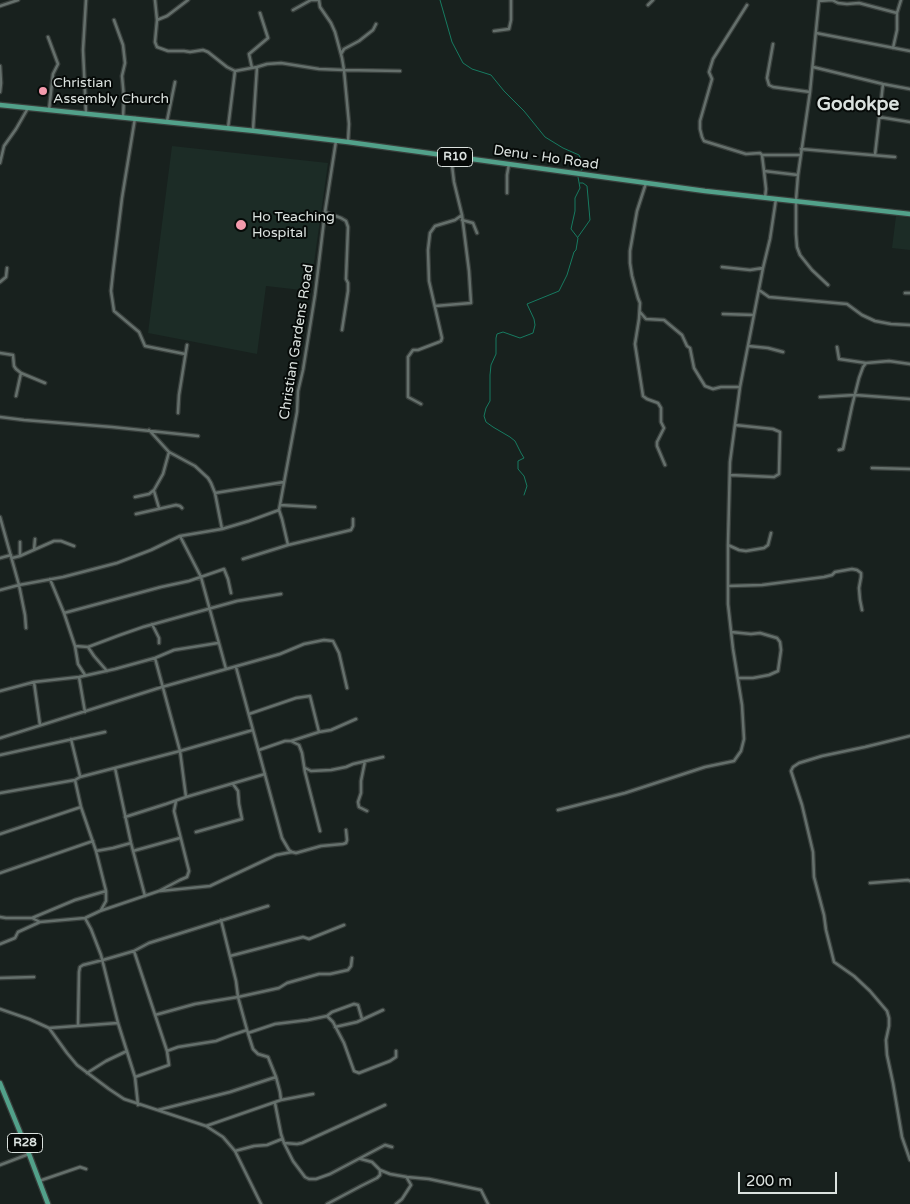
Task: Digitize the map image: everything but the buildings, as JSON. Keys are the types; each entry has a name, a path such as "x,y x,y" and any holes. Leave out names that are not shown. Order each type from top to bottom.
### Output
{"main road":[{"name":"Denu - Ho Road","path":"0,105 253,130 705,191 910,214"},
{"name":"R28","path":"0,1083 48,1204"}],"street":[{"path":"0,6 18,0"},
{"path":"86,0 83,50 86,114"},
{"path":"155,0 157,20 155,42 157,47 168,51 190,52 203,50 235,71 281,62 319,69 400,72"},
{"path":"157,20 167,16 188,0"},
{"path":"293,10 311,0 320,0 320,7 333,27 344,70 349,124 348,142"},
{"path":"494,30 509,29 511,0"},
{"path":"648,5 653,0"},
{"path":"828,285 803,259 798,251 796,234 798,175 810,92 819,1 832,0 847,4 860,3 896,13"},
{"path":"893,48 897,30 896,13 901,0"},
{"path":"747,5 713,59 709,72 712,79 700,121 702,137 704,141 746,154 800,155"},
{"path":"252,68 249,54 268,38 260,13"},
{"path":"114,20 123,45 125,62 122,76 123,117"},
{"path":"341,54 344,49 359,41 373,30 376,24"},
{"path":"816,33 910,52"},
{"path":"48,37 58,64 53,74 49,110"},
{"path":"773,44 767,78 769,85 810,92"},
{"path":"0,66 0,92"},
{"path":"253,130 256,67"},
{"path":"813,67 910,89"},
{"path":"228,128 235,71"},
{"path":"167,122 175,82"},
{"path":"875,155 883,84"},
{"path":"0,163 2,146 16,129 28,108"},
{"path":"135,118 122,198 113,272 111,291 114,312 138,332 145,346 186,354"},
{"path":"879,118 910,122"},
{"name":"Christian Gardens Road","path":"288,545 279,510 297,412 298,391 312,314 336,141"},
{"path":"801,150 895,157"},
{"path":"762,155 765,198"},
{"path":"435,306 471,303 462,215 454,182 451,157"},
{"path":"507,193 508,164"},
{"path":"764,171 798,175"},
{"path":"646,183 637,211 630,251 634,286 640,303 635,349 643,396 658,402 661,408 661,422 664,428 657,446 666,465"},
{"path":"558,810 625,793 705,767 734,761 742,751 744,739 742,705 728,604 730,462 740,387 770,239 776,198"},
{"path":"325,212 346,221 348,227 346,278 348,291 342,330"},
{"path":"421,404 408,397 408,357 413,350 418,350 441,341 429,282 428,250 430,233 435,226 455,220 462,215"},
{"path":"462,220 472,222 477,233"},
{"path":"722,267 750,270 763,268"},
{"path":"0,282 6,277 7,268"},
{"path":"759,290 769,297 847,304 862,315 875,321 910,325"},
{"path":"905,293 910,293"},
{"path":"640,311 646,319 664,320 682,335 690,348 694,368 705,386 713,389 740,387"},
{"path":"723,314 754,315"},
{"path":"178,413 187,344"},
{"path":"748,346 783,352"},
{"path":"837,346 839,359 866,363 889,361 910,364"},
{"path":"0,353 13,354 16,369 45,383"},
{"path":"839,450 843,449 859,378 866,363"},
{"path":"16,396 21,373"},
{"path":"820,397 855,395 910,399"},
{"path":"0,417 198,436"},
{"path":"730,475 774,477 779,474 780,432 774,429 735,425"},
{"path":"149,430 169,452 204,473 215,493 222,529"},
{"path":"136,497 149,494 154,490 163,474 169,452"},
{"path":"872,468 910,469"},
{"path":"215,493 284,482"},
{"path":"154,490 159,508"},
{"path":"136,514 177,505 182,508"},
{"path":"280,505 315,507"},
{"path":"0,590 117,563 180,536 222,529 279,510"},
{"path":"0,517 19,585 26,628"},
{"path":"244,559 288,545 351,530 353,519"},
{"path":"728,545 739,550 764,548 768,545 771,533"},
{"path":"180,536 201,577 226,669"},
{"path":"34,550 35,539"},
{"path":"0,558 20,556 54,540 74,546"},
{"path":"20,542 20,556"},
{"path":"64,613 189,581 224,569 231,593"},
{"path":"728,586 762,585 824,577 835,572 852,569 861,573 859,588 862,610"},
{"path":"50,579 75,646 78,664 85,675"},
{"path":"75,646 88,647 152,624 237,601 281,594"},
{"path":"152,624 159,638 159,643"},
{"path":"731,632 760,633 777,638 780,642 781,650 778,671 754,678 738,678"},
{"path":"0,738 280,654 304,644 324,640 333,641 339,653 347,688"},
{"path":"0,691 34,682 107,671 155,658 174,650 218,643"},
{"path":"88,647 107,671"},
{"path":"155,658 180,751 186,796"},
{"path":"236,667 282,838 292,852"},
{"path":"79,676 84,712"},
{"path":"34,682 40,726"},
{"path":"249,714 296,698 310,696 319,732"},
{"path":"259,750 285,741 331,730 356,719"},
{"path":"0,793 75,780 80,777 253,730"},
{"path":"0,755 105,732"},
{"path":"910,736 798,763 793,766 791,771 802,805 813,852 814,878 834,962 854,976 887,1011 889,1026 886,1040 887,1056 902,1136 910,1160"},
{"path":"71,739 80,777"},
{"path":"291,741 299,745 302,753 320,831"},
{"path":"305,768 311,771 331,770 383,757"},
{"path":"365,761 358,802 359,807 367,811"},
{"path":"115,768 131,843 146,896"},
{"path":"125,817 186,796 265,774"},
{"path":"75,780 106,891 106,901 100,911"},
{"path":"196,832 242,819 239,796 234,784"},
{"path":"0,944 15,938 18,932 40,922 85,918 159,891 187,877 189,871 174,811 176,801"},
{"path":"0,834 81,807"},
{"path":"159,891 210,886 276,855 296,853 321,846 343,844 347,840 346,830"},
{"path":"133,851 180,838"},
{"path":"0,873 93,841"},
{"path":"96,851 131,843"},
{"path":"870,883 910,881"},
{"path":"0,917 32,918 75,900 106,891"},
{"path":"78,1026 78,972 82,965 134,951 149,943 268,906"},
{"path":"32,918 40,922"},
{"path":"85,918 103,960 118,1023 135,1077 138,1105"},
{"path":"221,920 238,997 253,1048 258,1054 268,1057 276,1077 281,1100"},
{"path":"230,956 303,937 309,939 344,925"},
{"path":"134,951 167,1051 169,1065 135,1077"},
{"path":"155,1015 195,1004 279,988 287,983 319,974 330,974 348,970 351,966 352,958"},
{"path":"0,978 34,977"},
{"path":"167,1051 178,1047 216,1041 275,1024 327,1016 332,1012 354,1004 358,1005 362,1019"},
{"path":"0,1009 48,1028 77,1064 124,1099 206,1126 223,1137 235,1151 261,1204"},
{"path":"335,1027 357,1022 383,1010"},
{"path":"327,1016 344,1043 354,1072 358,1074 390,1061 396,1057 396,1051"},
{"path":"48,1028 118,1023"},
{"path":"87,1073 127,1051"},
{"path":"156,1110 230,1092 276,1077"},
{"path":"206,1126 281,1100 313,1094"},
{"path":"275,1102 282,1139 293,1162 309,1180 330,1174 385,1145 392,1146"},
{"path":"284,1143 302,1143 385,1105"},
{"path":"235,1151 282,1139"},
{"path":"0,1165 29,1154"},
{"path":"360,1159 372,1162 380,1170 390,1174 407,1178 436,1180 481,1190 488,1204"},
{"path":"39,1181 80,1167 86,1169"},
{"path":"327,1204 377,1178 380,1175 380,1170"},
{"path":"396,1204 402,1199 411,1185 407,1178"}],"shaded area":[{"name":"Ho Teaching Hospital","path":"172,146 328,163 310,291 266,286 257,354 148,333"},
{"path":"896,216 910,218 910,250 892,248"}],"waterway":[{"path":"440,0 452,42 463,63 472,69 491,75 545,137 579,155 584,166 581,171"},
{"path":"524,495 527,486 524,476 518,469 518,461 524,458 515,441 486,422 484,416 490,401 491,365 496,354 497,334 503,332 520,338 533,333 534,319 527,304 559,291 567,275 576,250 578,238 571,229 575,211 575,198 580,188 578,177"},
{"path":"578,237 590,220 587,186 580,183"}],"place":[{"name":"Christian Assembly Church","path":"43,91"},
{"name":"Ho Teaching Hospital","path":"241,225"}],"district":[{"name":"Godokpe","path":"858,105"}]}
